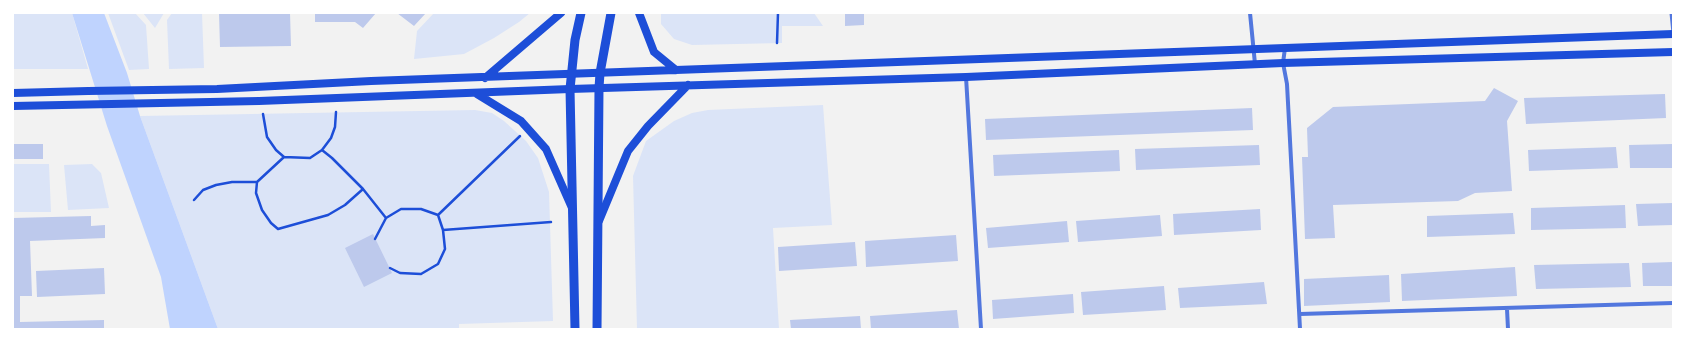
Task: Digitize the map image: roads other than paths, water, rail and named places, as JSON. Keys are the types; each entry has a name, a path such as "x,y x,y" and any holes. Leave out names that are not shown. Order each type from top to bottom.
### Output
{"main road":[{"path":"485,78 561,13"},
{"path":"575,329 570,89 581,13"},
{"path":"596,329 599,88 600,73 611,13"},
{"path":"639,13 654,52 676,70"},
{"path":"13,93 217,89 1254,48 1673,35"},
{"path":"13,106 258,101 477,94 570,89 966,77 1284,63 1673,52"},
{"path":"598,224 628,151 648,126 688,85"},
{"path":"477,94 521,121 546,149 573,210"}],"street":[{"path":"1250,13 1255,65"},
{"path":"1285,48 1284,63 1287,84 1300,329"},
{"path":"966,77 981,329"},
{"path":"1300,314 1673,303"},
{"path":"1507,309 1508,329"}],"lane":[{"path":"1671,13 1673,35"}],"water":[{"path":"72,13 104,13 127,73 140,116 218,329 170,329 161,277 107,126"}]}
